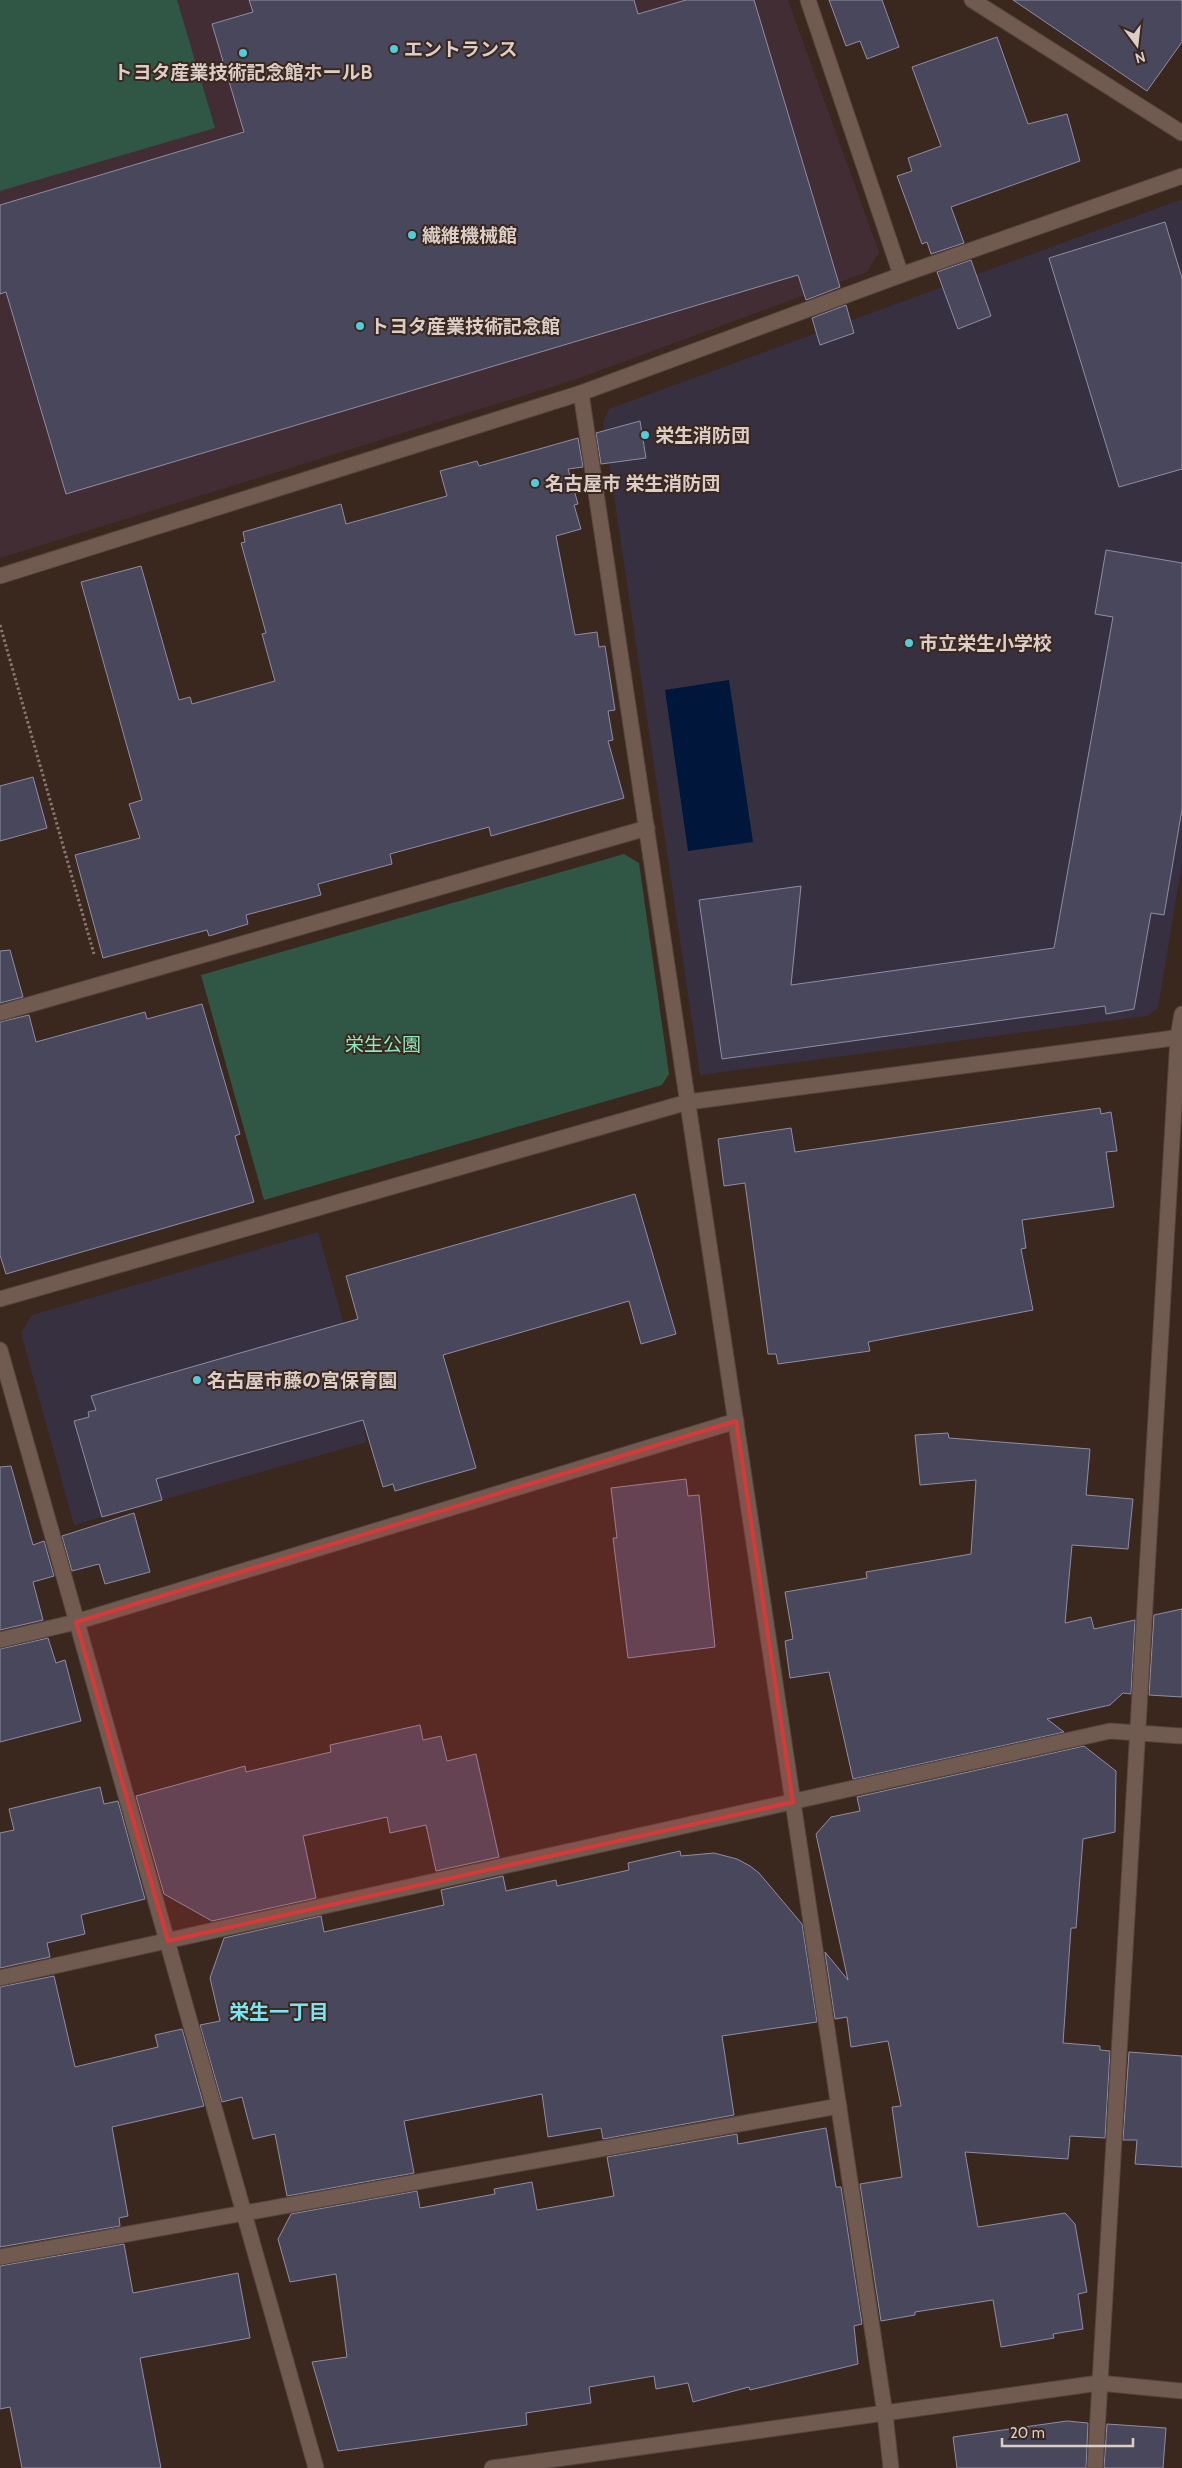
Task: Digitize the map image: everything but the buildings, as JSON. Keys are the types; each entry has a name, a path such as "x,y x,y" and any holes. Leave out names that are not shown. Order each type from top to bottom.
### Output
{"street":[{"path":"808,0 901,275"},
{"path":"972,0 1182,132"},
{"path":"0,576 581,393 901,275 1182,176"},
{"path":"581,393 839,2106 885,2414 891,2468"},
{"path":"0,1013 647,828"},
{"path":"1095,2468 1137,1733 1182,1014"},
{"path":"0,1299 688,1102 1180,1037"},
{"path":"0,1350 316,2468"},
{"path":"0,1640 76,1622 736,1421"},
{"path":"0,1978 1110,1731 1182,1736"},
{"path":"0,2258 244,2212 839,2106"},
{"path":"492,2468 1099,2384 1182,2391"}],"path":[{"path":"0,625 102,984"}],"highlighted area":[{"path":"736,1421 793,1802 168,1941 76,1622"}],"shaded area":[{"name":"トヨタ産業技術記念館","path":"0,0 788,0 879,252 867,272 574,380 0,558"},
{"name":"市立栄生小学校","path":"1180,200 1182,201 1182,863 1158,1008 1147,1016 700,1075 603,422 609,409"},
{"name":"名古屋市藤の宮保育園","path":"318,1232 373,1427 364,1430 367,1442 74,1525 21,1333 32,1315"}],"green space":[{"path":"0,0 177,0 215,128 0,191"},
{"name":"栄生公園","path":"624,854 639,863 669,1074 662,1085 264,1200 201,975"}],"water":[{"path":"729,680 753,842 688,851 665,690"}],"place":[{"name":"エントランス","path":"394,49"},
{"name":"トヨタ産業技術記念館ホールB","path":"243,53"},
{"name":"繊維機械館","path":"412,235"},
{"name":"トヨタ産業技術記念館","path":"360,326"},
{"name":"栄生消防団","path":"645,435"},
{"name":"名古屋市 栄生消防団","path":"535,483"},
{"name":"市立栄生小学校","path":"909,643"},
{"name":"名古屋市藤の宮保育園","path":"197,1380"}],"district":[{"name":"栄生一丁目","path":"279,2012"}]}
